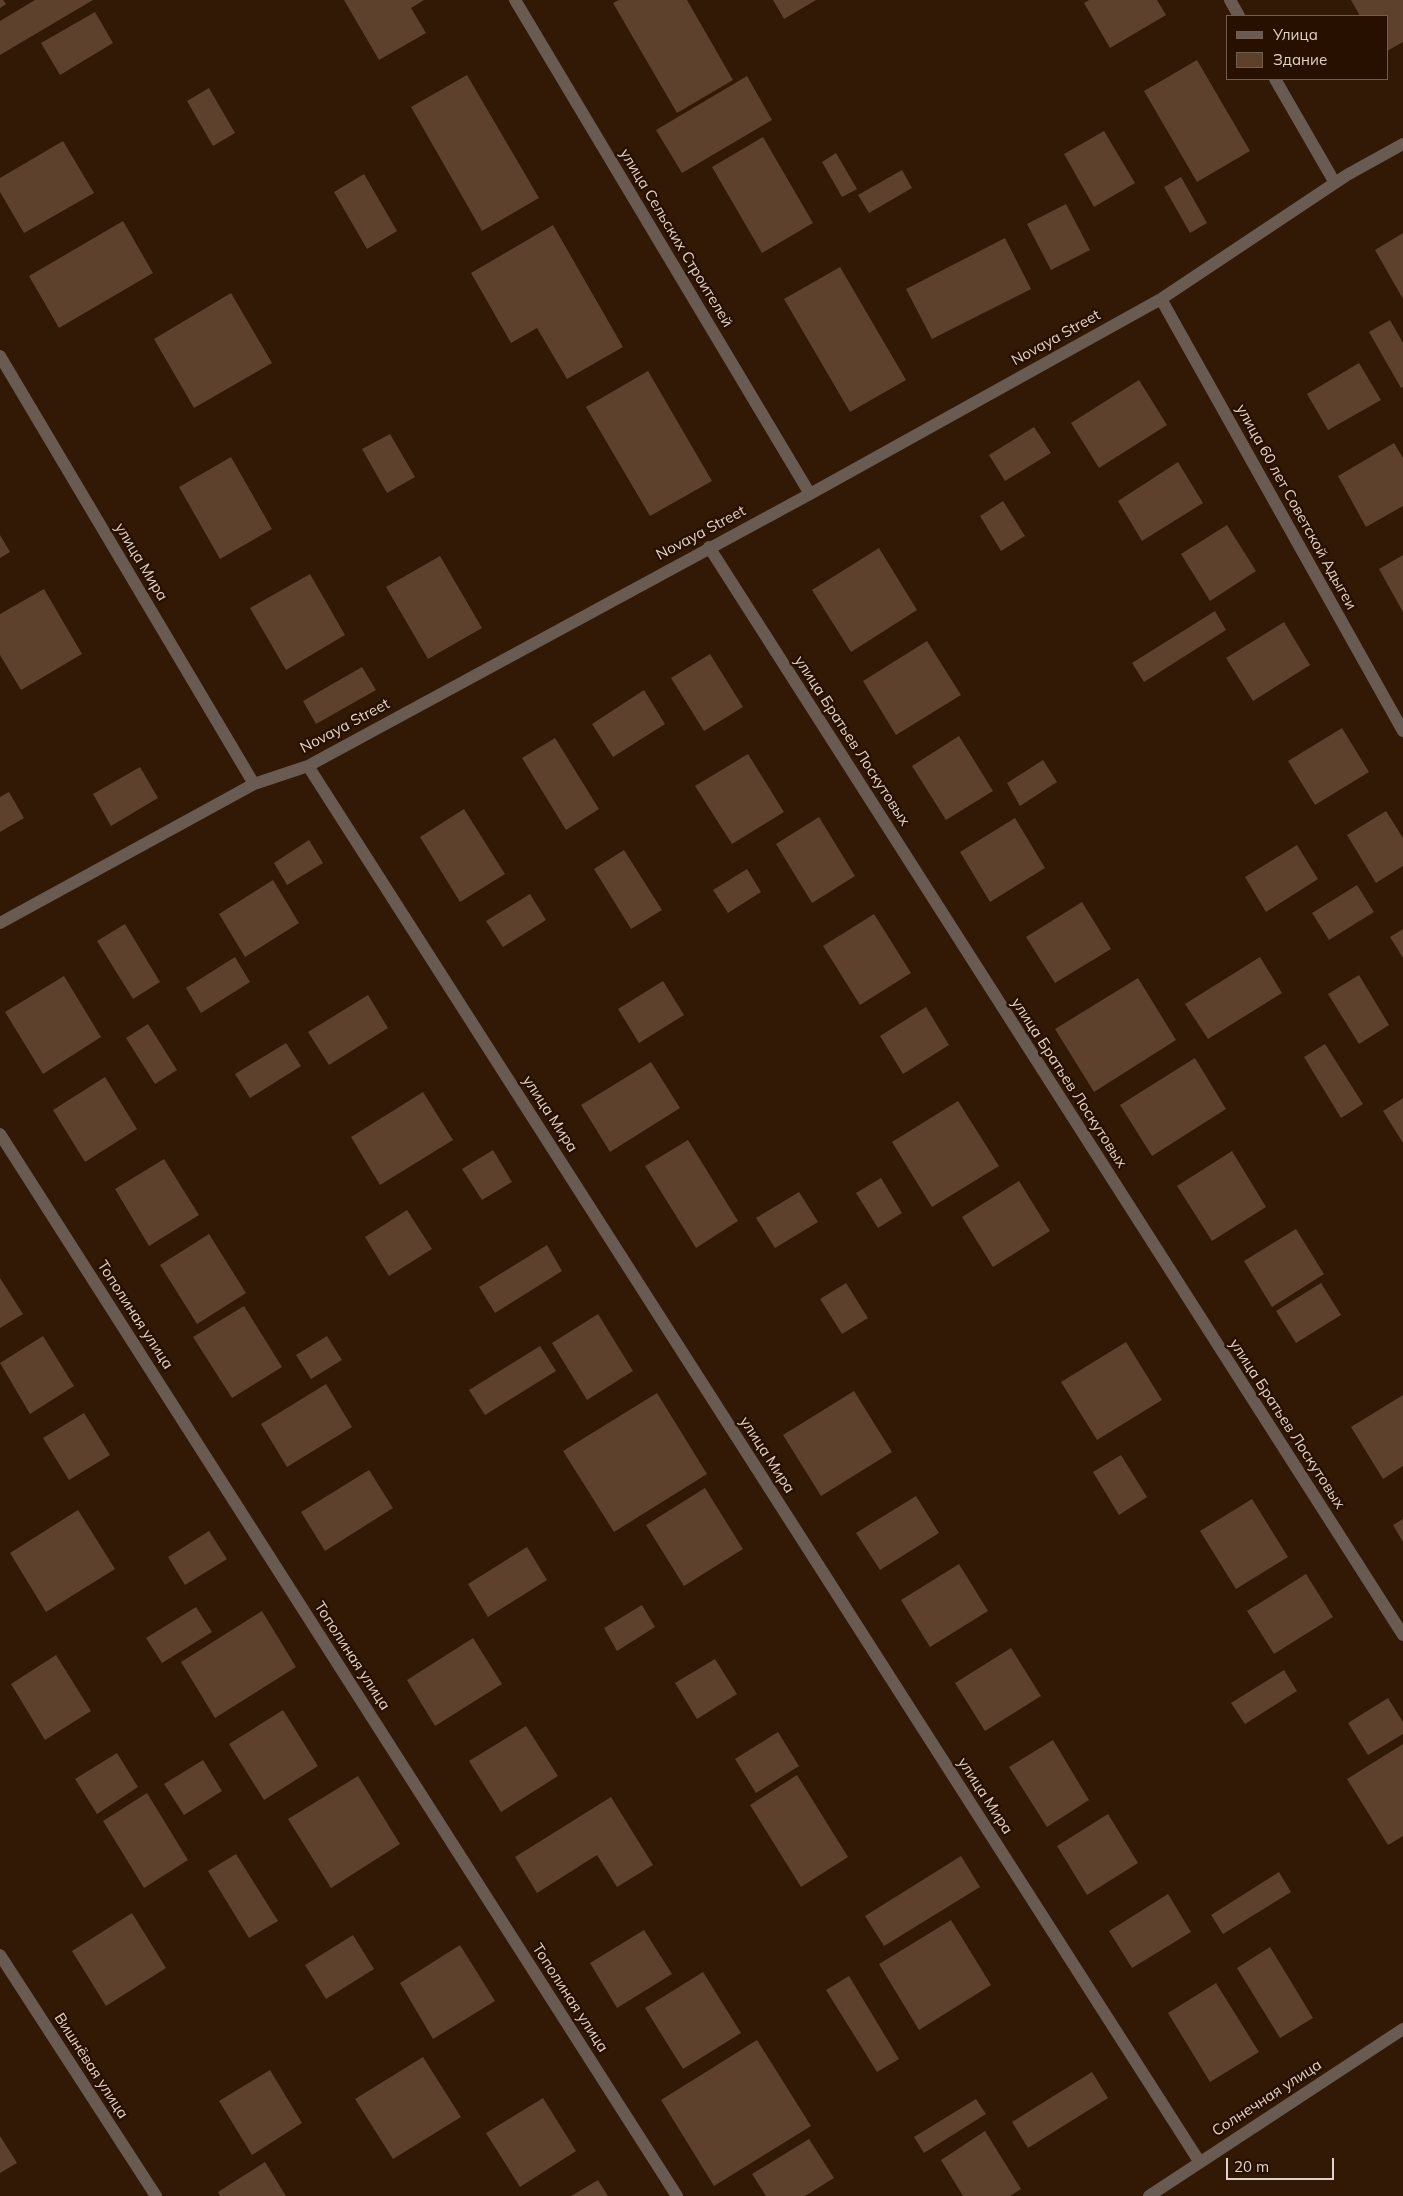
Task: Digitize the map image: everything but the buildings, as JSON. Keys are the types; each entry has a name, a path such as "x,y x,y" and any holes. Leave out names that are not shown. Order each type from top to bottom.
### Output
{"street":[{"name":"улица Сельских Строителей","path":"515,0 810,494"},
{"path":"1230,0 1238,15"},
{"path":"1276,80 1335,183"},
{"name":"Novaya Street","path":"0,923 254,784 308,766 708,547 810,494 1161,299 1335,183 1403,144"},
{"name":"улица 60 лет Советской Адыгеи","path":"1161,299 1403,731"},
{"name":"улица Мира","path":"0,356 254,784"},
{"name":"улица Братьев Лоскутовых","path":"708,547 1403,1636"},
{"name":"улица Мира","path":"308,766 1199,2162"},
{"name":"Тополиная улица","path":"0,1134 677,2196"},
{"name":"Вишнёвая улица","path":"0,1954 156,2196"},
{"name":"Солнечная улица","path":"1149,2196 1403,2029"}]}
